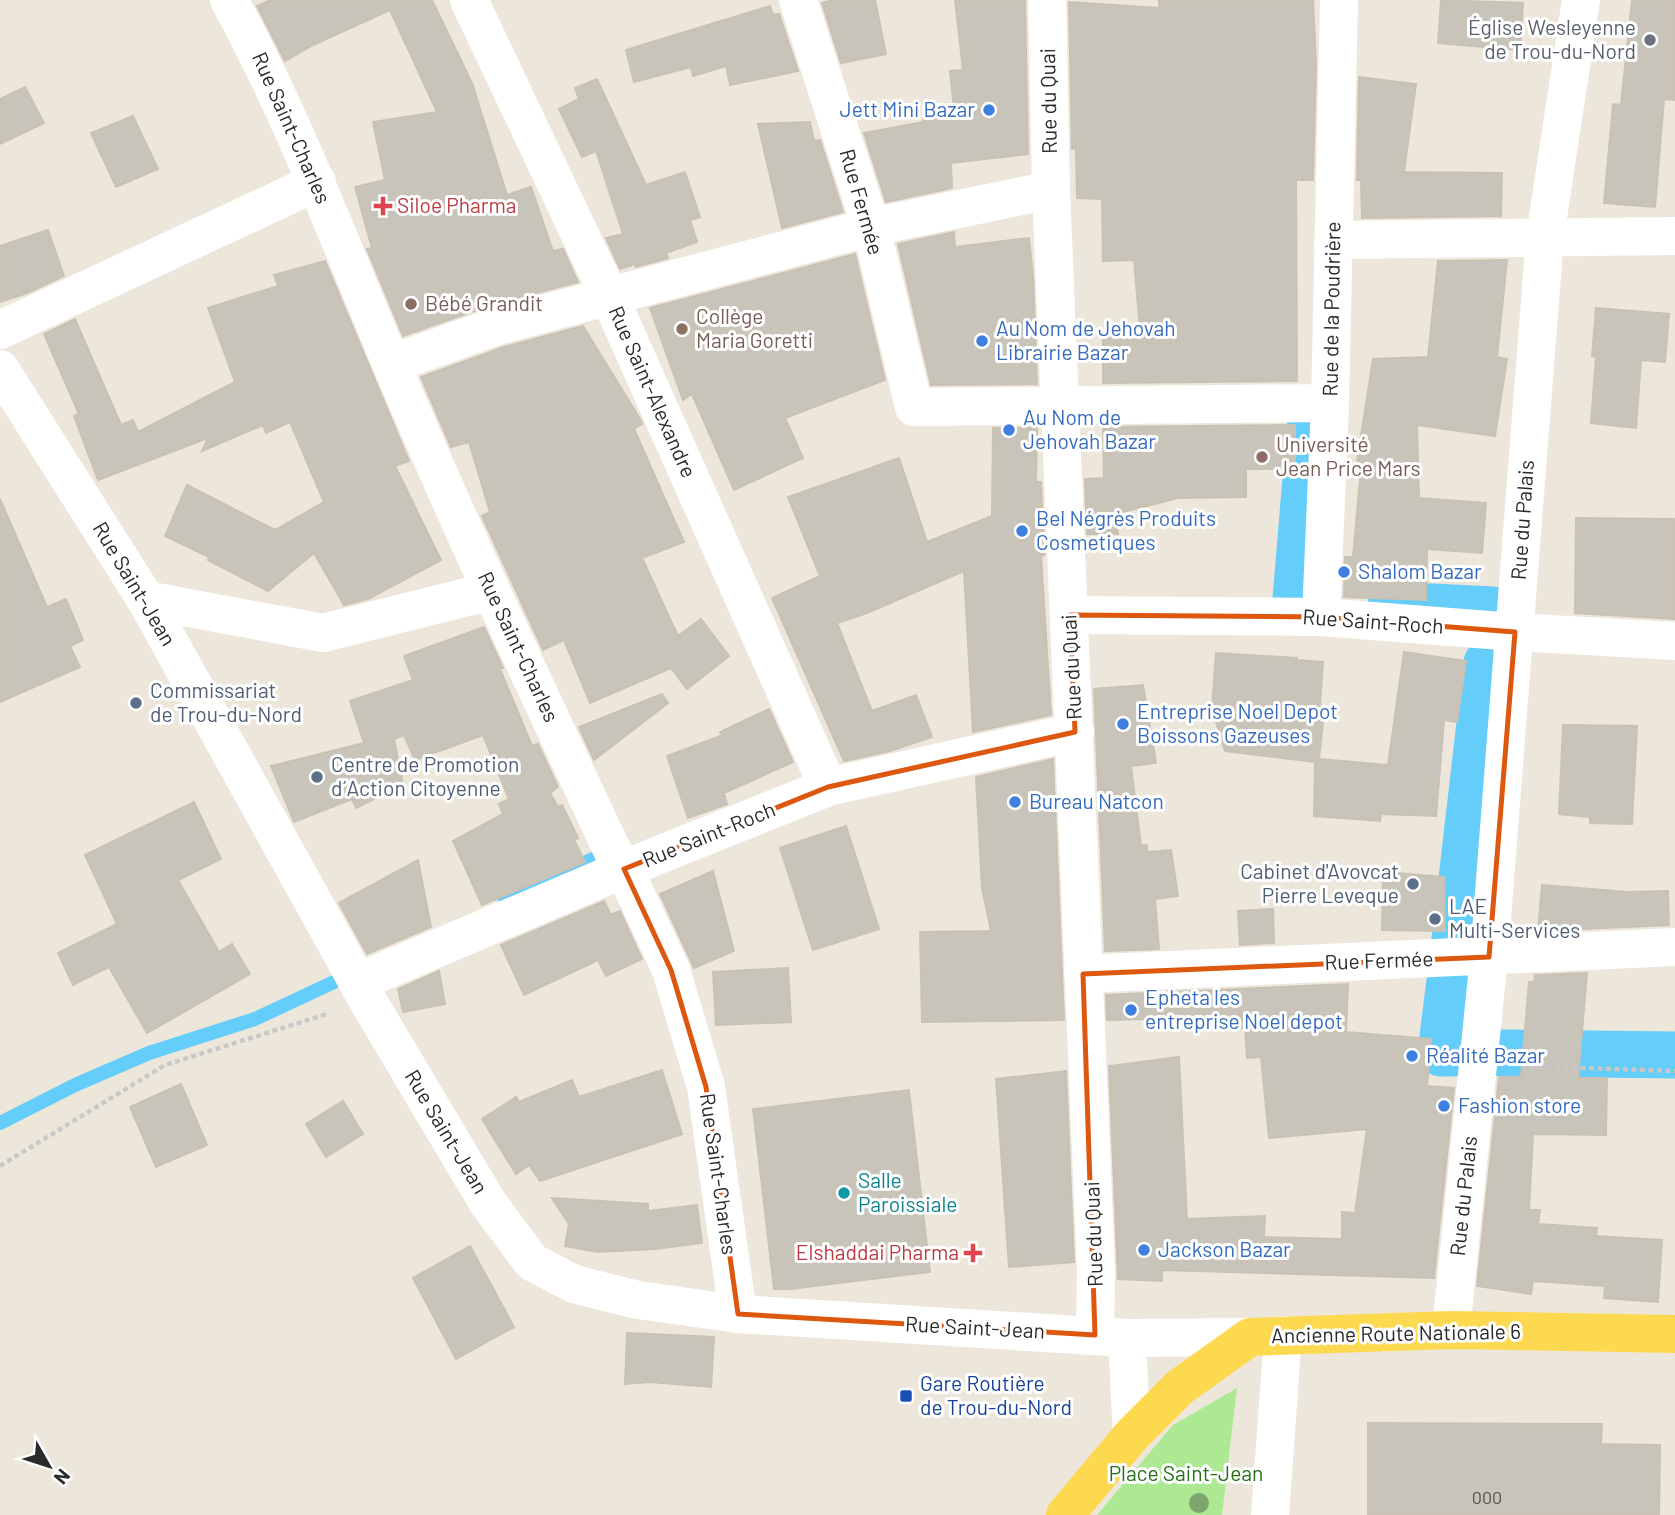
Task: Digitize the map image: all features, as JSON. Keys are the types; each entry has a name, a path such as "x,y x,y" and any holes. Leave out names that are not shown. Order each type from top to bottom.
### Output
{"main road":[{"name":"Ancienne Route Nationale 6","path":"1065,1515 1132,1435 1181,1387 1266,1336 1451,1330 1675,1335"}],"street":[{"name":"Rue Saint-Charles","path":"229,0 251,40 317,182 391,364 491,591 671,970 706,1087 738,1314"},
{"name":"Rue Saint-Alexandre","path":"469,0 610,298 828,787"},
{"name":"Rue Fermée","path":"798,0 871,228 914,407 1060,405"},
{"name":"Rue du Quai","path":"1047,0 1051,190 1096,1270 1132,1435"},
{"name":"Rue de la Poudrière","path":"1321,617 1330,402 1339,0"},
{"name":"Rue du Palais","path":"1451,1330 1489,957 1545,237 1581,0"},
{"path":"0,330 317,182"},
{"path":"391,364 497,326 871,228 1051,190"},
{"path":"1333,240 1675,236"},
{"name":"Rue Saint-Jean","path":"0,369 146,600 363,991 488,1203 532,1262 574,1284 638,1300 738,1314 1111,1337 1266,1336"},
{"path":"1060,405 1330,402"},
{"path":"146,600 323,633 491,591"},
{"name":"Rue Saint-Roch","path":"1070,615 1321,617 1515,632 1675,640"},
{"name":"Rue Saint-Roch","path":"363,991 624,869 828,787 1075,732"},
{"name":"Rue Fermée","path":"1083,974 1675,947"},
{"path":"1266,1336 1270,1515"}],"path":[{"path":"0,1166 165,1065 363,991"},
{"path":"1479,1052 1535,1068 1675,1071"}],"highlighted area":[{"path":"1070,615 1321,617 1515,632 1489,957 1083,974 1095,1335 738,1314 706,1087 671,970 624,869 828,787 1075,732"}],"green space":[{"name":"Place Saint-Jean","path":"1237,1388 1222,1515 1097,1515 1173,1425"}],"building":[{"path":"271,0 432,0 472,83 507,195 531,187 553,251 563,249 578,282 491,305 403,336 367,249 372,248 355,187 385,180 373,122 437,112 390,10 313,45 285,61 257,6"},
{"path":"833,0 875,0 886,54 841,63 822,3"},
{"path":"955,0 1025,0 1028,154 951,163 952,188 886,202 864,133 923,122 923,118 955,117 950,71 963,70"},
{"path":"1159,0 1313,0 1316,64 1313,180 1296,180 1297,381 1103,383 1103,335 1140,330 1134,260 1103,261 1102,199 1077,198 1076,148 1072,149 1069,2 1159,8"},
{"path":"1441,0 1523,3 1520,50 1438,43"},
{"path":"1632,0 1675,0 1675,100 1664,99 1655,207 1604,203 1613,104 1621,105"},
{"path":"770,6 773,15 779,14 798,71 730,85 726,66 693,76 691,67 634,82 626,50"},
{"path":"1359,77 1416,84 1404,172 1502,173 1501,216 1362,218 1361,180 1357,180"},
{"path":"597,79 646,185 685,172 700,217 690,220 697,242 666,253 668,258 620,269 606,238 623,234 596,151 582,157 559,109 579,99 575,88"},
{"path":"25,87 44,123 0,144 0,99"},
{"path":"133,116 158,169 116,187 91,133"},
{"path":"810,122 814,141 820,140 843,212 782,228 758,124"},
{"path":"48,230 64,276 0,302 0,246"},
{"path":"954,232 955,247 1029,238 1037,384 931,385 898,244"},
{"path":"855,254 885,380 785,418 803,458 734,490 692,394 683,400 650,308"},
{"path":"1507,260 1497,357 1507,359 1495,436 1417,425 1419,498 1486,503 1482,553 1427,549 1426,600 1344,597 1345,557 1353,557 1361,468 1356,468 1373,359 1428,357 1438,261"},
{"path":"325,261 409,461 395,466 441,560 368,599 344,605 314,553 268,591 208,560 209,557 165,536 187,485 275,530 324,502 290,422 266,433 263,425 202,451 208,438 98,480 74,416 79,414 44,334 75,319 121,425 133,420 138,432 235,382 208,308 278,286 274,275"},
{"path":"1596,308 1669,314 1665,362 1641,360 1636,428 1591,423 1596,357 1592,356"},
{"path":"583,326 640,419 642,424 634,429 684,542 642,558 678,636 701,619 729,656 687,689 671,668 590,703 564,640 543,650 482,516 490,512 469,442 451,447 421,377 504,347"},
{"path":"1295,425 1295,469 1246,469 1246,497 1178,498 1115,514 1118,534 1087,534 1085,479 1104,478 1103,427"},
{"path":"993,428 1037,428 1036,482 1041,482 1044,555 1041,555 1051,715 973,732 964,571 867,613 837,623 872,711 916,695 932,737 890,751 844,761 772,598 820,576 788,497 899,458 927,542 992,516"},
{"path":"0,499 47,607 66,599 83,640 70,646 80,667 0,702"},
{"path":"1576,518 1675,519 1675,619 1575,613"},
{"path":"484,627 503,668 500,669 532,746 538,744 558,787 550,793 558,807 562,805 578,838 574,840 585,862 482,905 453,841 503,814 499,804 509,799 483,735 415,760 404,735 394,739 403,785 356,808 352,799 294,822 271,766 364,743 350,701 413,680 404,656"},
{"path":"1404,652 1466,661 1457,722 1444,720 1436,816 1381,814 1380,821 1314,816 1315,762 1225,751 1212,709 1216,653 1297,658 1323,662 1319,722 1323,722 1319,759 1388,765"},
{"path":"1143,685 1156,763 1131,766 1141,846 1147,845 1147,852 1171,850 1178,896 1155,899 1159,949 1105,951 1094,689"},
{"path":"662,694 668,703 594,760 579,727"},
{"path":"769,709 793,762 724,793 727,804 688,818 667,756 723,735 720,732"},
{"path":"1563,725 1637,726 1632,824 1590,823 1590,817 1559,814"},
{"path":"1053,759 1064,1020 922,1022 920,932 991,931 982,888 976,777"},
{"path":"194,802 221,859 178,880 219,952 232,944 250,974 147,1033 109,967 73,985 58,953 117,924 85,855"},
{"path":"846,826 879,929 813,950 780,848"},
{"path":"418,860 431,927 367,954 339,903"},
{"path":"713,871 734,951 694,968 660,894"},
{"path":"1383,872 1444,877 1445,931 1382,930"},
{"path":"1542,885 1628,892 1668,891 1669,925 1538,931"},
{"path":"604,901 611,915 620,911 642,959 606,976 598,960 524,995 501,945"},
{"path":"1273,909 1274,943 1240,945 1238,911"},
{"path":"788,968 791,1022 716,1025 713,972"},
{"path":"439,971 445,1004 403,1012 398,989"},
{"path":"1587,973 1578,1078 1607,1078 1606,1135 1533,1134 1529,1210 1540,1210 1538,1224 1597,1228 1596,1236 1662,1240 1658,1302 1604,1298 1605,1286 1533,1281 1531,1294 1477,1286 1499,1077 1521,1077 1529,982 1534,982 1535,975"},
{"path":"1348,984 1346,1032 1431,1039 1427,1086 1454,1088 1434,1278 1162,1270 1162,1281 1118,1279 1109,1066 1179,1057 1187,1219 1265,1216 1264,1237 1342,1239 1342,1212 1355,1213 1367,1129 1269,1138 1261,1057 1247,1058 1245,1028 1155,1024 1155,1019 1107,1020 1106,995"},
{"path":"662,1070 682,1134 540,1181 529,1165 516,1174 482,1119 516,1097 519,1102 572,1080 579,1097"},
{"path":"1066,1071 1074,1262 1009,1267 996,1079"},
{"path":"181,1084 207,1145 156,1167 130,1107"},
{"path":"909,1090 930,1272 774,1289 753,1109"},
{"path":"343,1101 363,1134 326,1157 306,1124"},
{"path":"552,1198 648,1204 648,1211 697,1205 702,1243 597,1252 565,1246 569,1224"},
{"path":"470,1246 514,1327 456,1359 413,1278"},
{"path":"627,1333 714,1337 711,1387 650,1382 625,1384"},
{"path":"1368,1423 1602,1424 1601,1444 1660,1445 1659,1515 1368,1515"}],"waterway":[{"path":"1300,600 1296,599 1311,418"},
{"path":"1391,605 1493,610 1491,620"},
{"path":"1454,948 1487,663"},
{"path":"505,899 611,851"},
{"path":"1451,973 1441,1053 1455,1053"},
{"path":"0,1123 75,1085 149,1053 255,1019 334,982"},
{"path":"1501,1053 1675,1055"}],"place":[{"name":"Église Wesleyenne de Trou-du-Nord","path":"1650,40"},
{"name":"Jett Mini Bazar","path":"989,110"},
{"name":"Siloe Pharma","path":"383,206"},
{"name":"Bébé Grandit","path":"411,304"},
{"name":"Collège Maria Goretti","path":"682,329"},
{"name":"Au Nom de Jehovah Librairie Bazar","path":"982,341"},
{"name":"Au Nom de Jehovah Bazar","path":"1009,430"},
{"name":"Université Jean Price Mars","path":"1262,457"},
{"name":"Bel Négrès Produits Cosmetiques","path":"1022,531"},
{"name":"Shalom Bazar","path":"1344,572"},
{"name":"Commissariat de Trou-du-Nord","path":"136,703"},
{"name":"Entreprise Noel Depot Boissons Gazeuses","path":"1123,724"},
{"name":"Centre de Promotion d´Action Citoyenne","path":"317,777"},
{"name":"Bureau Natcon","path":"1015,802"},
{"name":"Cabinet d'Avovcat Pierre Leveque","path":"1413,884"},
{"name":"LAE Multi-Services","path":"1435,919"},
{"name":"Epheta les entreprise Noel depot","path":"1131,1010"},
{"name":"Réalité Bazar","path":"1412,1056"},
{"name":"Fashion store","path":"1444,1106"},
{"name":"Salle Paroissiale","path":"844,1193"},
{"name":"Jackson Bazar","path":"1144,1250"},
{"name":"Elshaddai Pharma","path":"973,1253"},
{"name":"Gare Routière de Trou-du-Nord","path":"906,1396"}]}
